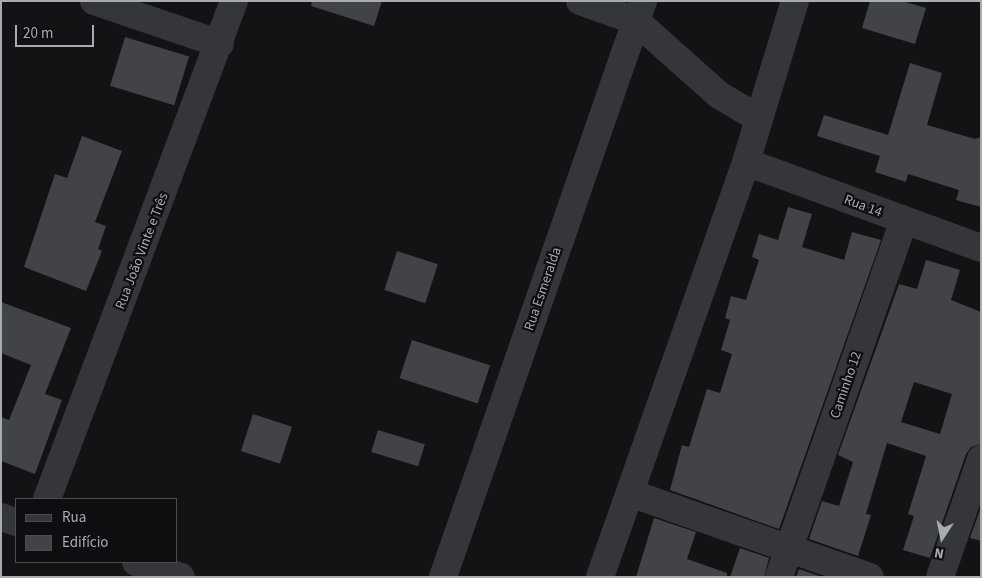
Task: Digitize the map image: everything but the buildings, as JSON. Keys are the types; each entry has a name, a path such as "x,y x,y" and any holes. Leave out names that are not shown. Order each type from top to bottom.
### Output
{"street":[{"path":"94,1 220,44"},
{"name":"Rua João Vinte e Três","path":"48,498 220,44 234,1"},
{"path":"580,1 639,11 719,95 758,118"},
{"path":"600,577 746,162 795,1"},
{"name":"Rua Esmeralda","path":"443,577 639,11"},
{"name":"Rua 14","path":"746,162 981,248"},
{"name":"Caminho 12","path":"779,577 904,221"},
{"path":"940,577 981,459"},
{"path":"630,493 870,577"},
{"path":"1,517 15,522"},
{"path":"139,563 181,577"}]}
